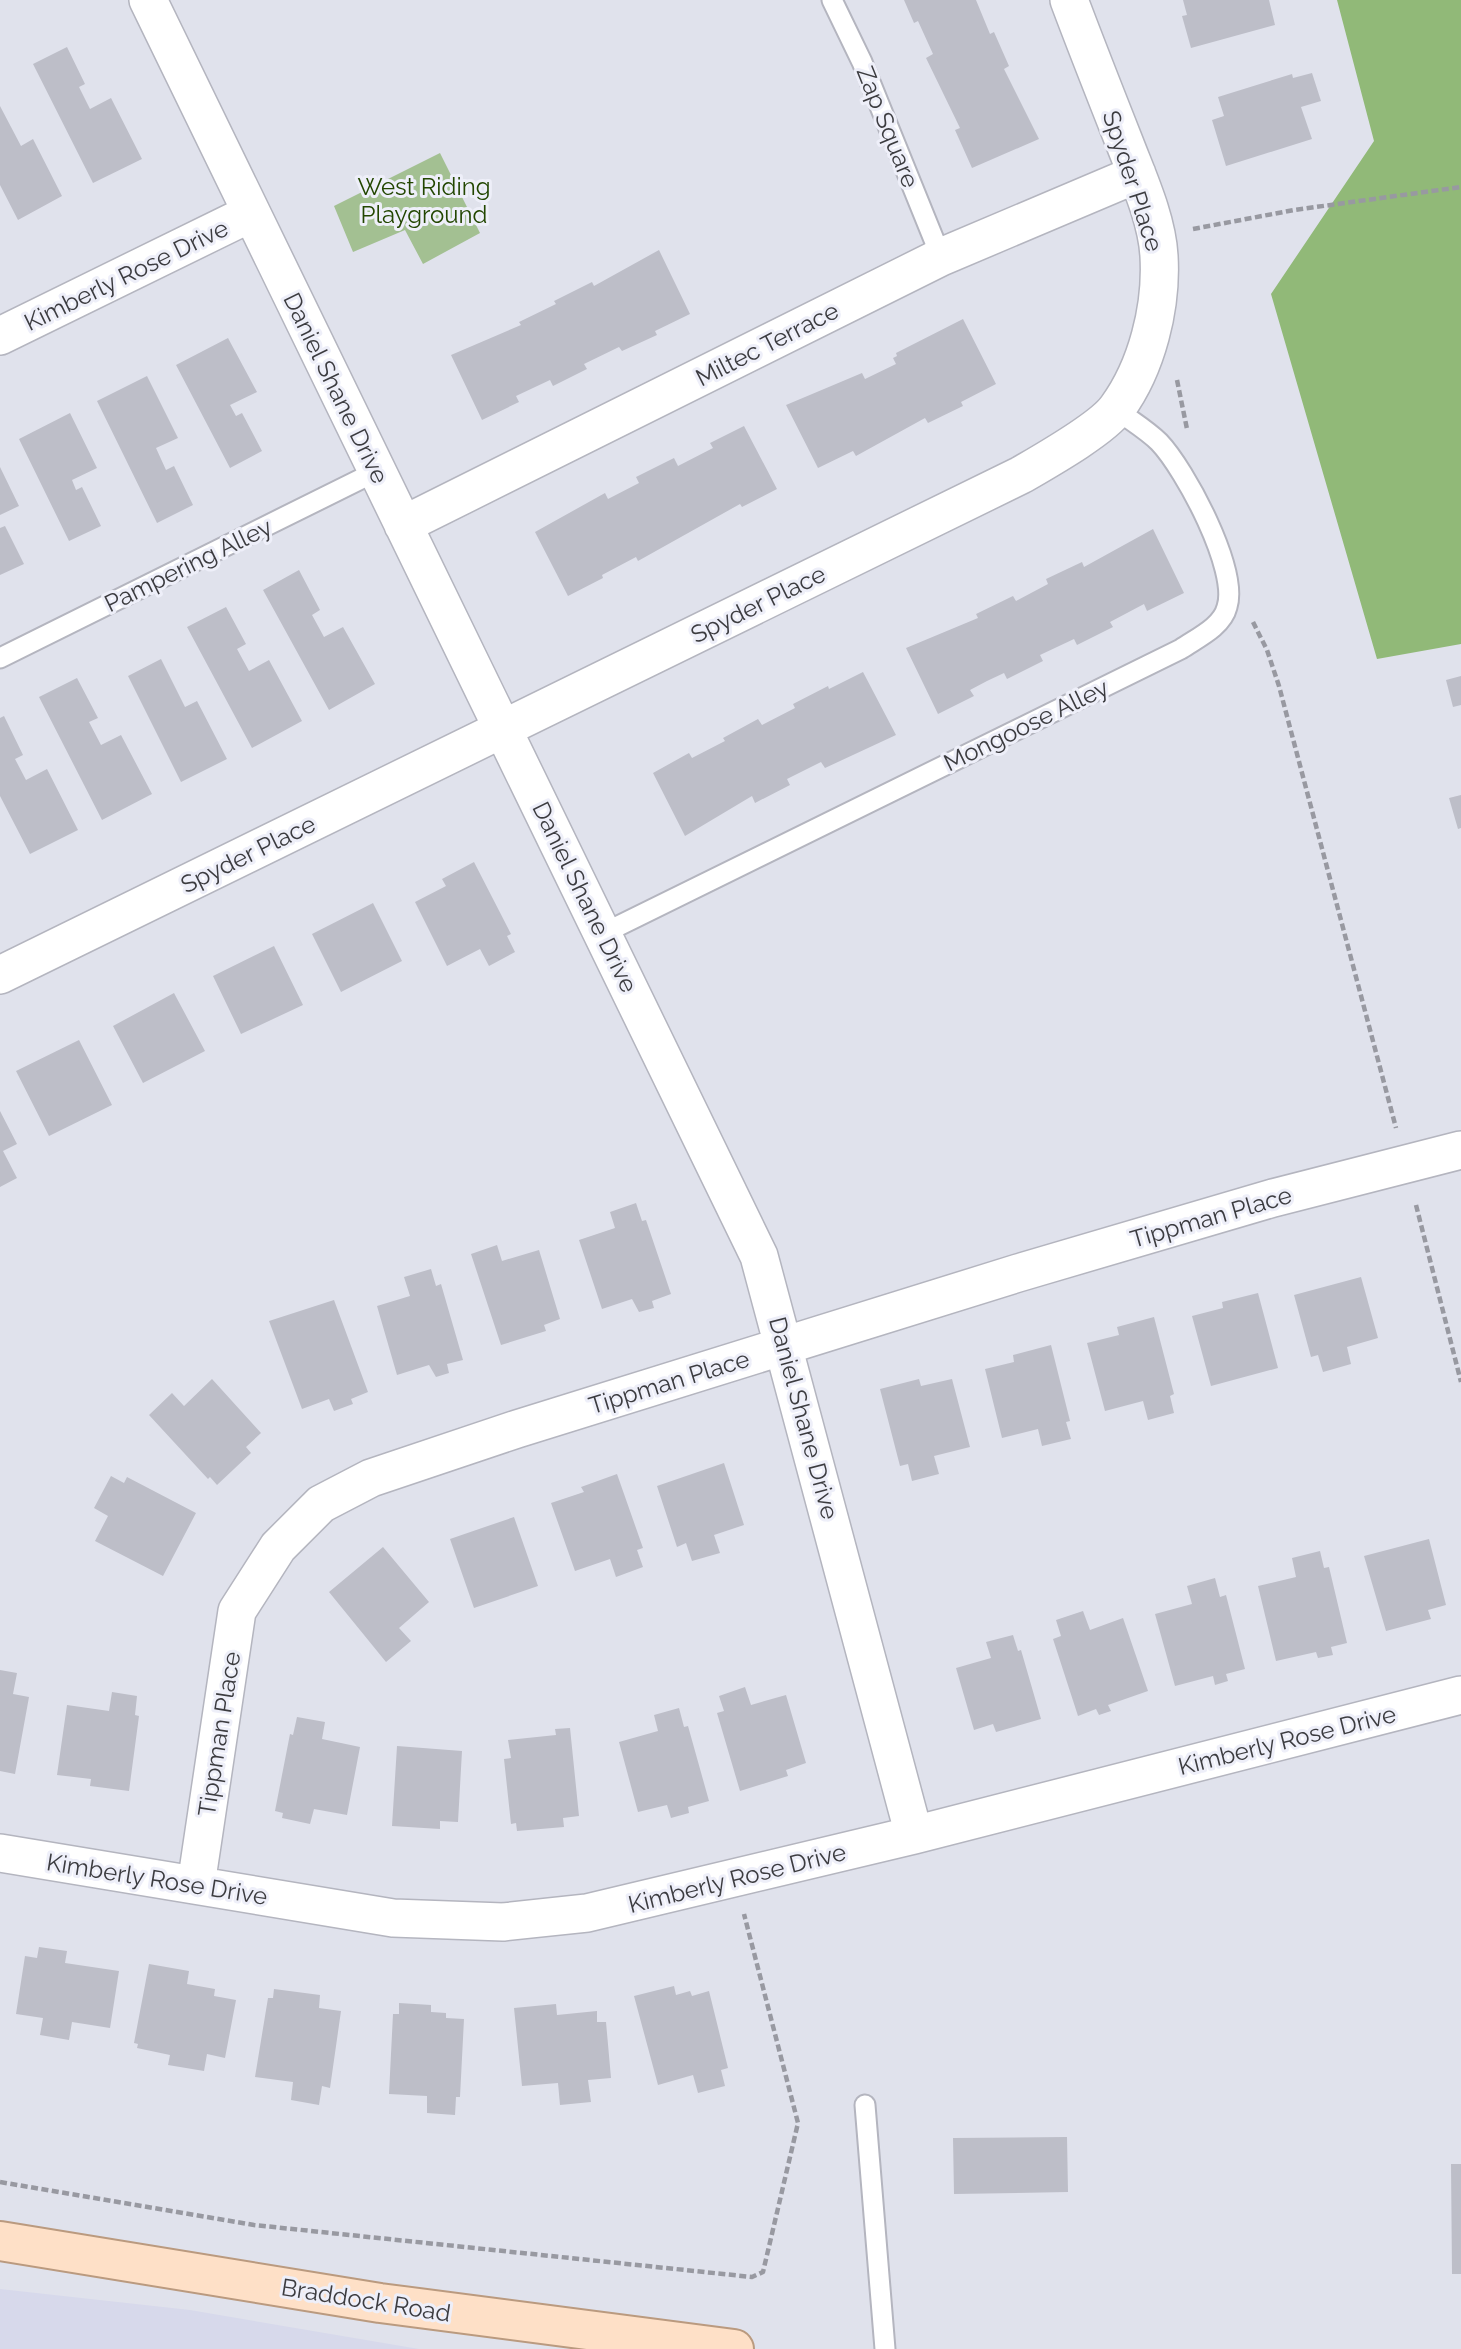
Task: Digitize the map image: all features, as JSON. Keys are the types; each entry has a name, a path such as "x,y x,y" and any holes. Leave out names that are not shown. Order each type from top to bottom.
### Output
{"main road":[{"name":"Braddock Road","path":"0,2241 380,2303 733,2349"}],"street":[{"name":"Daniel Shane Drive","path":"148,0 759,1256 914,1835"},
{"name":"Spyder Place","path":"0,975 1021,475 1070,446 1117,410 1141,362 1154,320 1159,291 1159,254 1137,174 1069,0"},
{"name":"Miltec Terrace","path":"403,525 941,257 1137,174"},
{"name":"Kimberly Rose Drive","path":"0,336 251,213"},
{"name":"Tippman Place","path":"196,1885 237,1611 278,1547 321,1504 371,1478 504,1433 1259,1202 1461,1150"},
{"name":"Kimberly Rose Drive","path":"0,1853 393,1918 503,1922 587,1913 914,1835 1461,1695"}],"lane":[{"name":"Zap Square","path":"832,0 862,62 941,257"},
{"name":"Mongoose Alley","path":"602,934 1181,649 1218,623 1227,608 1230,589 1224,564 1209,527 1176,463 1158,441 1117,410"},
{"name":"Pampering Alley","path":"0,658 377,471"},
{"path":"865,2105 885,2349"}],"path":[{"path":"1189,230 1294,210 1461,187"},
{"path":"1175,373 1188,437"},
{"path":"1242,615 1260,632 1279,686 1396,1129"},
{"path":"1416,1205 1461,1382"},
{"path":"0,2182 254,2225 752,2277 763,2272 798,2123 735,1879"}],"shaded area":[{"path":"0,2289 190,2310 419,2349 0,2349"}],"green space":[{"path":"1337,0 1461,0 1461,644 1377,659 1271,294 1374,141"},
{"name":"West Riding Playground","path":"440,153 480,233 423,264 405,230 353,252 334,206"}],"building":[{"path":"904,0 976,0 990,34 994,32 1009,66 1004,69 1039,139 972,168 955,130 960,128 926,58 933,54 918,21 914,23"},
{"path":"1183,0 1269,0 1275,25 1191,48 1182,16 1187,15"},
{"path":"67,47 85,84 79,87 90,109 111,98 142,159 93,183 33,64"},
{"path":"1312,73 1321,101 1301,107 1312,139 1226,166 1212,120 1224,116 1218,97 1292,74 1293,78"},
{"path":"0,106 21,146 33,139 62,196 18,220 0,185"},
{"path":"659,250 690,314 655,331 657,335 622,351 619,347 584,364 587,369 553,386 550,380 516,396 519,402 482,420 451,355 521,325 519,322 556,304 554,301 592,282 594,286"},
{"path":"963,319 996,384 961,402 963,406 928,423 925,418 856,456 853,451 818,468 786,405 862,373 865,379 896,364 893,358 897,356 896,353"},
{"path":"228,338 257,392 230,405 236,416 242,413 262,451 230,468 176,365"},
{"path":"147,376 178,438 156,448 166,470 174,466 193,505 157,523 97,401"},
{"path":"70,413 97,468 72,480 76,490 82,487 101,526 69,541 19,439"},
{"path":"744,426 777,489 742,507 740,504 638,561 636,557 568,596 535,532 605,493 608,499 639,483 636,477 674,458 678,466 713,448 710,443"},
{"path":"0,467 19,506 0,515"},
{"path":"5,526 24,564 0,575 0,528"},
{"path":"1153,529 1184,593 1147,611 1144,604 1110,622 1113,627 1077,645 1074,639 1040,655 1043,661 1007,679 1004,673 987,681 970,690 974,696 938,714 906,648 978,618 976,614 1013,596 1016,601 1048,584 1046,579 1082,562 1084,567"},
{"path":"299,570 320,610 312,615 324,637 343,627 375,684 329,710 263,590"},
{"path":"226,607 246,644 237,649 249,671 269,660 302,721 252,748 187,627"},
{"path":"161,659 185,707 197,701 227,759 181,782 128,676"},
{"path":"863,672 896,735 825,768 821,762 787,779 790,785 755,803 752,796 685,836 653,773 689,753 692,758 725,741 723,738 758,719 762,725 795,708 793,704"},
{"path":"1461,676 1461,705 1453,707 1446,680"},
{"path":"77,678 98,718 89,722 101,745 121,735 152,794 102,820 39,697"},
{"path":"4,716 23,755 15,759 26,780 47,769 78,830 30,854 0,796 0,718"},
{"path":"1461,795 1461,828 1458,829 1449,798"},
{"path":"474,862 511,934 507,936 515,952 489,966 480,949 447,966 415,902 446,886 442,879"},
{"path":"373,903 402,961 341,992 312,934"},
{"path":"274,946 303,1005 241,1034 213,976"},
{"path":"174,993 205,1051 143,1083 113,1026"},
{"path":"79,1040 112,1105 49,1136 16,1071"},
{"path":"0,1111 17,1144 3,1151 17,1178 0,1187"},
{"path":"636,1203 642,1221 646,1220 671,1294 652,1301 654,1308 639,1312 632,1299 602,1309 579,1240 615,1228 610,1212"},
{"path":"497,1245 502,1261 539,1250 560,1319 544,1325 546,1331 501,1345 471,1254"},
{"path":"431,1269 436,1286 441,1284 463,1360 447,1364 449,1373 436,1377 429,1365 397,1375 377,1306 410,1296 404,1277"},
{"path":"1361,1277 1378,1338 1347,1347 1351,1364 1323,1372 1318,1355 1311,1357 1294,1295"},
{"path":"1258,1293 1278,1368 1211,1386 1192,1316 1223,1308 1222,1302"},
{"path":"334,1300 368,1392 351,1399 353,1404 334,1411 329,1399 302,1409 269,1321"},
{"path":"1154,1317 1174,1394 1170,1396 1174,1413 1148,1420 1143,1401 1105,1411 1087,1343 1119,1335 1117,1327"},
{"path":"1051,1345 1070,1421 1066,1422 1071,1439 1042,1446 1038,1429 1002,1438 985,1369 1014,1362 1013,1355"},
{"path":"212,1379 261,1433 246,1447 251,1453 217,1485 210,1477 208,1479 149,1415 172,1393 184,1406"},
{"path":"919,1379 921,1386 952,1379 970,1447 934,1456 939,1474 912,1481 908,1464 900,1466 880,1389"},
{"path":"724,1463 744,1525 714,1535 720,1553 692,1561 686,1543 677,1547 657,1486"},
{"path":"617,1474 643,1548 637,1550 643,1567 616,1577 610,1559 575,1571 551,1503 584,1492 581,1487"},
{"path":"111,1476 124,1483 127,1477 196,1513 163,1576 95,1541 108,1516 94,1508"},
{"path":"514,1517 538,1586 474,1608 450,1539"},
{"path":"1429,1539 1446,1605 1428,1610 1431,1619 1386,1631 1364,1556"},
{"path":"383,1547 429,1602 399,1628 411,1641 386,1662 329,1592"},
{"path":"1320,1551 1324,1568 1329,1567 1347,1643 1331,1647 1333,1655 1318,1658 1316,1652 1276,1661 1258,1586 1296,1577 1292,1558"},
{"path":"1215,1578 1220,1597 1226,1595 1245,1669 1226,1674 1228,1681 1215,1685 1213,1676 1175,1686 1155,1614 1192,1604 1187,1586"},
{"path":"1083,1611 1090,1630 1123,1618 1148,1691 1108,1705 1111,1711 1099,1715 1096,1709 1078,1716 1053,1639 1061,1636 1056,1620"},
{"path":"1013,1635 1018,1651 1021,1650 1041,1719 996,1732 993,1724 974,1730 956,1668 991,1658 986,1642"},
{"path":"0,1670 17,1673 13,1694 29,1697 15,1774 0,1771"},
{"path":"745,1687 751,1705 786,1695 806,1763 786,1770 788,1776 740,1791 717,1713 724,1711 719,1696"},
{"path":"112,1692 137,1696 135,1715 139,1716 129,1791 90,1786 91,1779 57,1775 67,1705 109,1711"},
{"path":"679,1708 684,1727 688,1726 709,1801 688,1807 689,1813 671,1818 667,1805 638,1812 619,1742 658,1731 654,1715"},
{"path":"297,1717 325,1722 322,1739 360,1747 347,1815 314,1809 310,1824 282,1818 283,1813 275,1811 290,1734 293,1735"},
{"path":"570,1728 579,1816 563,1818 564,1827 517,1831 516,1823 511,1824 504,1759 511,1758 508,1740 556,1735 555,1729"},
{"path":"397,1746 462,1751 458,1822 440,1821 440,1829 392,1826"},
{"path":"39,1947 67,1951 65,1963 119,1971 110,2028 72,2022 69,2040 40,2035 43,2018 16,2014 25,1956 37,1958"},
{"path":"149,1964 189,1971 187,1984 215,1989 214,1996 236,2000 225,2058 207,2054 204,2071 168,2065 170,2055 137,2048 138,2044 134,2043"},
{"path":"674,1986 676,1995 690,1991 692,1996 709,1991 728,2068 721,2070 725,2086 698,2093 693,2075 658,2085 634,1996"},
{"path":"274,1989 320,1995 319,2008 341,2011 330,2088 322,2086 319,2105 291,2100 293,2082 255,2077 268,1998 273,1998"},
{"path":"399,2003 431,2005 431,2012 446,2013 446,2018 464,2019 460,2097 456,2097 455,2115 427,2113 427,2096 389,2094 393,2014 399,2014"},
{"path":"556,2004 557,2015 597,2011 597,2022 606,2022 611,2078 588,2080 591,2102 560,2105 558,2083 522,2086 514,2008"},
{"path":"1067,2137 1068,2192 954,2194 953,2138"},
{"path":"1451,2164 1461,2164 1461,2274 1452,2274"}]}
